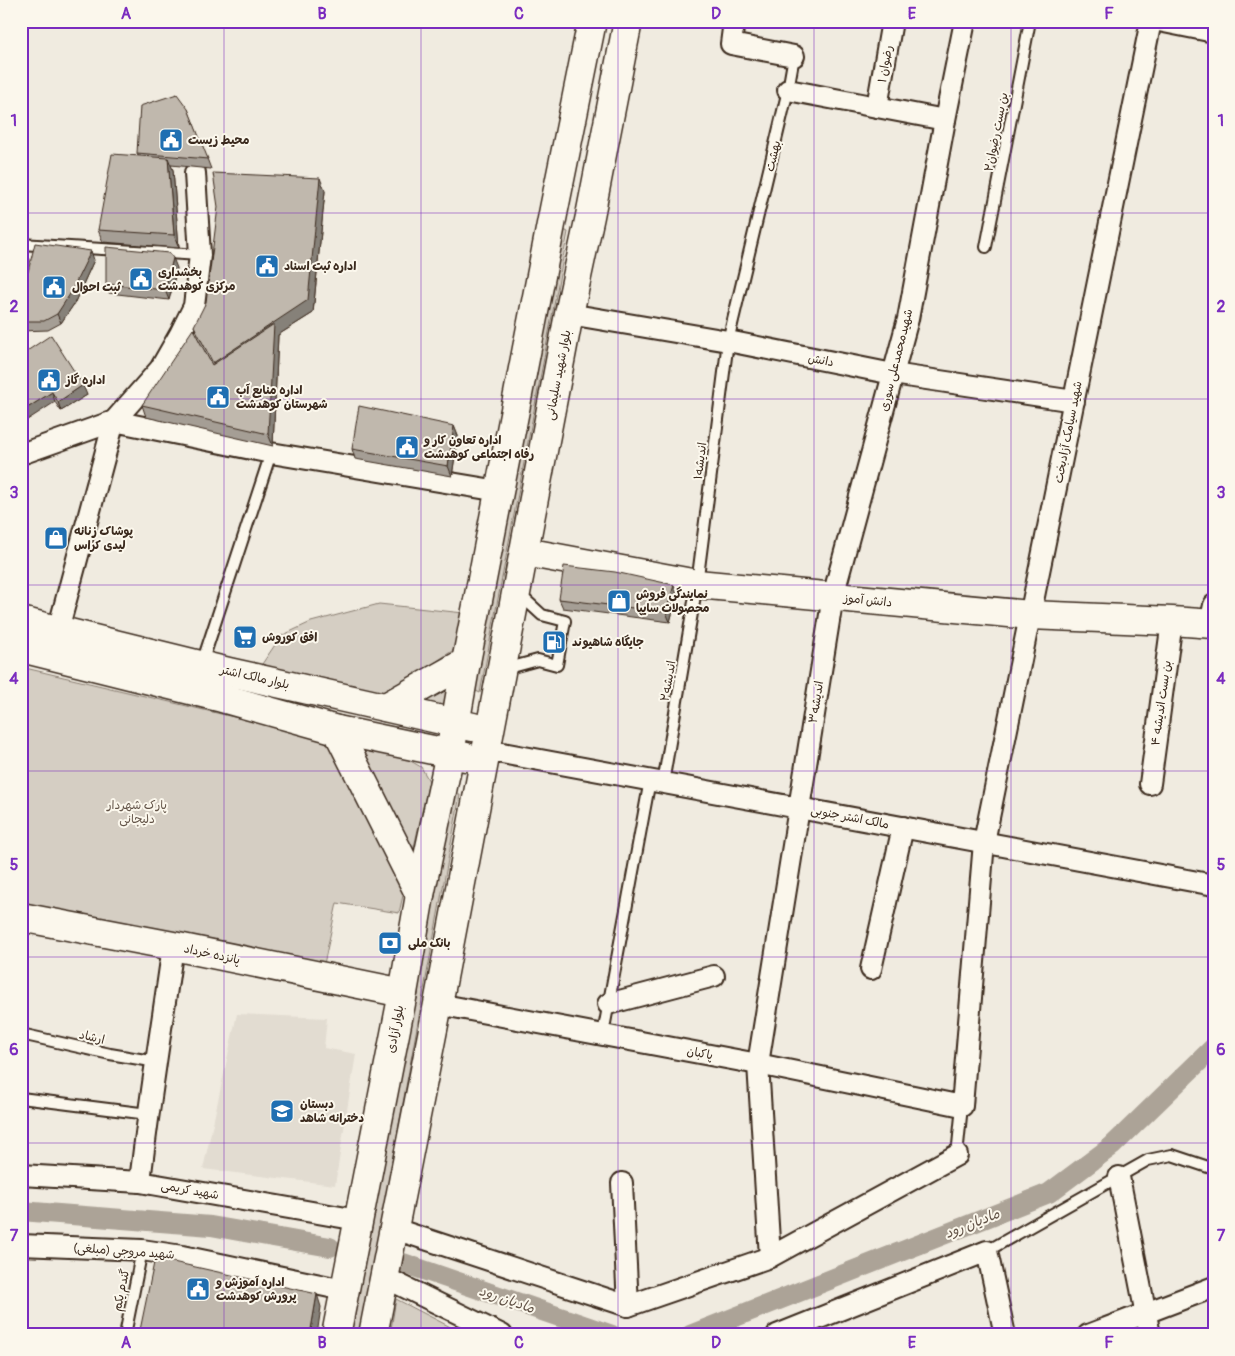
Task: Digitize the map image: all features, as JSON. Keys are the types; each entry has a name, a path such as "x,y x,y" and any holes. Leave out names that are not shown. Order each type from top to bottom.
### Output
{"main road":[{"path":"456,724 499,491 592,21"},
{"name":"بلوار شهید سلیمانی","path":"486,747 525,552 569,314 628,21"},
{"path":"554,209 590,216"},
{"name":"دانش آموز","path":"525,552 697,584 1030,615 1172,621 1212,618"},
{"name":"بلوار مالک اشتر","path":"21,621 229,672 456,724 486,747"},
{"path":"21,648 222,698 337,730 450,753 486,747 395,1229 373,1335"},
{"path":"386,707 466,662"},
{"path":"222,698 229,672"},
{"name":"بلوار آزادی","path":"336,1335 403,993 420,895 456,724"},
{"path":"337,730 420,895"},
{"name":"پانزده خرداد","path":"21,917 403,993"}],"street":[{"name":"بهشت","path":"734,21 731,44 794,56"},
{"name":"رضوان ۱","path":"877,107 892,21"},
{"name":"شهیدمحمدعلی سوری","path":"833,596 908,319 944,120 965,21"},
{"name":"شهید سیامک آزادبخت","path":"962,1106 984,842 1151,21"},
{"path":"1159,21 1214,32"},
{"path":"788,90 944,120"},
{"path":"58,630 114,421 160,369 194,306 200,255 195,173"},
{"name":"دانش","path":"569,314 728,341 893,374 1074,401"},
{"path":"21,454 114,421 271,453 499,491"},
{"name":"اندیشه۳","path":"770,1257 758,1064 833,596"},
{"name":"بن بست اندیشه ۴","path":"1150,784 1172,621"},
{"name":"مالک اشتر جنوبی","path":"486,747 656,782 1214,885"},
{"path":"872,969 903,827"},
{"path":"140,1182 148,1114 174,946"},
{"path":"608,1004 714,976"},
{"name":"پاکبان","path":"438,1004 758,1064 962,1106"},
{"path":"395,1229 628,1306 770,1257 957,1155"},
{"name":"شهید کریمی","path":"21,1175 140,1182 358,1220"},
{"path":"1119,1177 1150,1335"},
{"path":"622,1183 628,1306"},
{"name":"شهید مروجی (مبلغی)","path":"21,1245 142,1250 182,1256 344,1290"},
{"path":"776,1335 987,1251 1005,1335"},
{"path":"384,1277 502,1335"},
{"path":"1088,1335 1214,1287"}],"lane":[{"name":"بن بست رضوان۲","path":"986,248 1030,21"},
{"name":"بهشت","path":"728,341 788,90 794,56"},
{"path":"21,244 200,255"},
{"name":"اندیشه۱","path":"697,584 728,341"},
{"path":"201,665 271,453"},
{"name":"اندیشه۲","path":"603,1034 697,584"},
{"path":"501,670 538,660 557,665 565,620 542,615 517,592"},
{"name":"ارشاد","path":"21,1034 110,1054 157,1062"},
{"path":"21,1098 148,1114"},
{"path":"957,1155 962,1106"},
{"path":"987,1251 1148,1160 1172,1155 1214,1169"},
{"name":"گندم یکم","path":"125,1335 142,1250"}],"shaded area":[{"name":"دبستان دخترانه شاهد","path":"237,1014 327,1018 324,1048 356,1054 335,1185 203,1169"}],"green space":[{"path":"562,229 568,232 480,693 472,689"},
{"path":"379,604 464,613 455,649 388,694 260,667 281,636 311,622"},
{"name":"پارک شهردار دلیجانی","path":"21,667 391,754 409,760 421,767 429,781 399,913 337,903 324,964 21,905"},
{"path":"448,685 442,711 411,704"},
{"path":"454,794 460,795 360,1335 351,1335"},
{"path":"396,1299 466,1335 390,1335"}],"building":[{"name":"محیط زیست","path":"177,94 188,109 208,159 137,153 140,106"},
{"path":"112,154 168,158 174,235 98,230"},
{"name":"اداره ثبت اسناد","path":"213,173 320,178 308,300 213,363 194,326 206,302 218,207"},
{"name":"ثبت احوال","path":"35,243 91,251 70,294 57,314 44,321 21,321 21,279 28,272"},
{"name":"بخشداری مرکزی کوهدشت","path":"106,247 169,253 173,258 165,290 106,284"},
{"name":"اداره منابع آب شهرستان کوهدشت","path":"274,324 268,434 142,405 193,329 212,365"},
{"name":"اداره گاز","path":"51,335 83,385 58,402 52,392 21,412 21,355"},
{"name":"اداره تعاون کار و رفاه اجتماعی کوهدشت","path":"359,406 454,426 448,466 352,449"},
{"name":"نمایندگی فروش محصولات سایپا","path":"564,566 615,572 674,585 666,612 559,599"},
{"name":"اداره آموزش و پرورش کوهدشت","path":"155,1258 317,1294 310,1335 139,1335"}],"waterway":[{"name":"مادیان رود","path":"690,1335 1049,1193 1112,1146 1214,1047"},
{"path":"21,1211 211,1226 330,1247"},
{"name":"مادیان رود","path":"403,1263 612,1335"}],"place":[{"name":"محیط زیست","path":"171,140"},
{"name":"اداره ثبت اسناد","path":"267,266"},
{"name":"بخشداری مرکزی کوهدشت","path":"141,279"},
{"name":"ثبت احوال","path":"54,287"},
{"name":"اداره گاز","path":"49,380"},
{"name":"اداره منابع آب شهرستان کوهدشت","path":"218,397"},
{"name":"اداره تعاون کار و رفاه اجتماعی کوهدشت","path":"407,447"},
{"name":"پوشاک زنانه لیدی کراس","path":"56,538"},
{"name":"نمایندگی فروش محصولات سایپا","path":"619,601"},
{"name":"افق کوروش","path":"245,637"},
{"name":"جایگاه شاهیوند","path":"554,642"},
{"name":"بانک ملی","path":"390,943"},
{"name":"دبستان دخترانه شاهد","path":"282,1111"},
{"name":"اداره آموزش و پرورش کوهدشت","path":"198,1289"}]}
